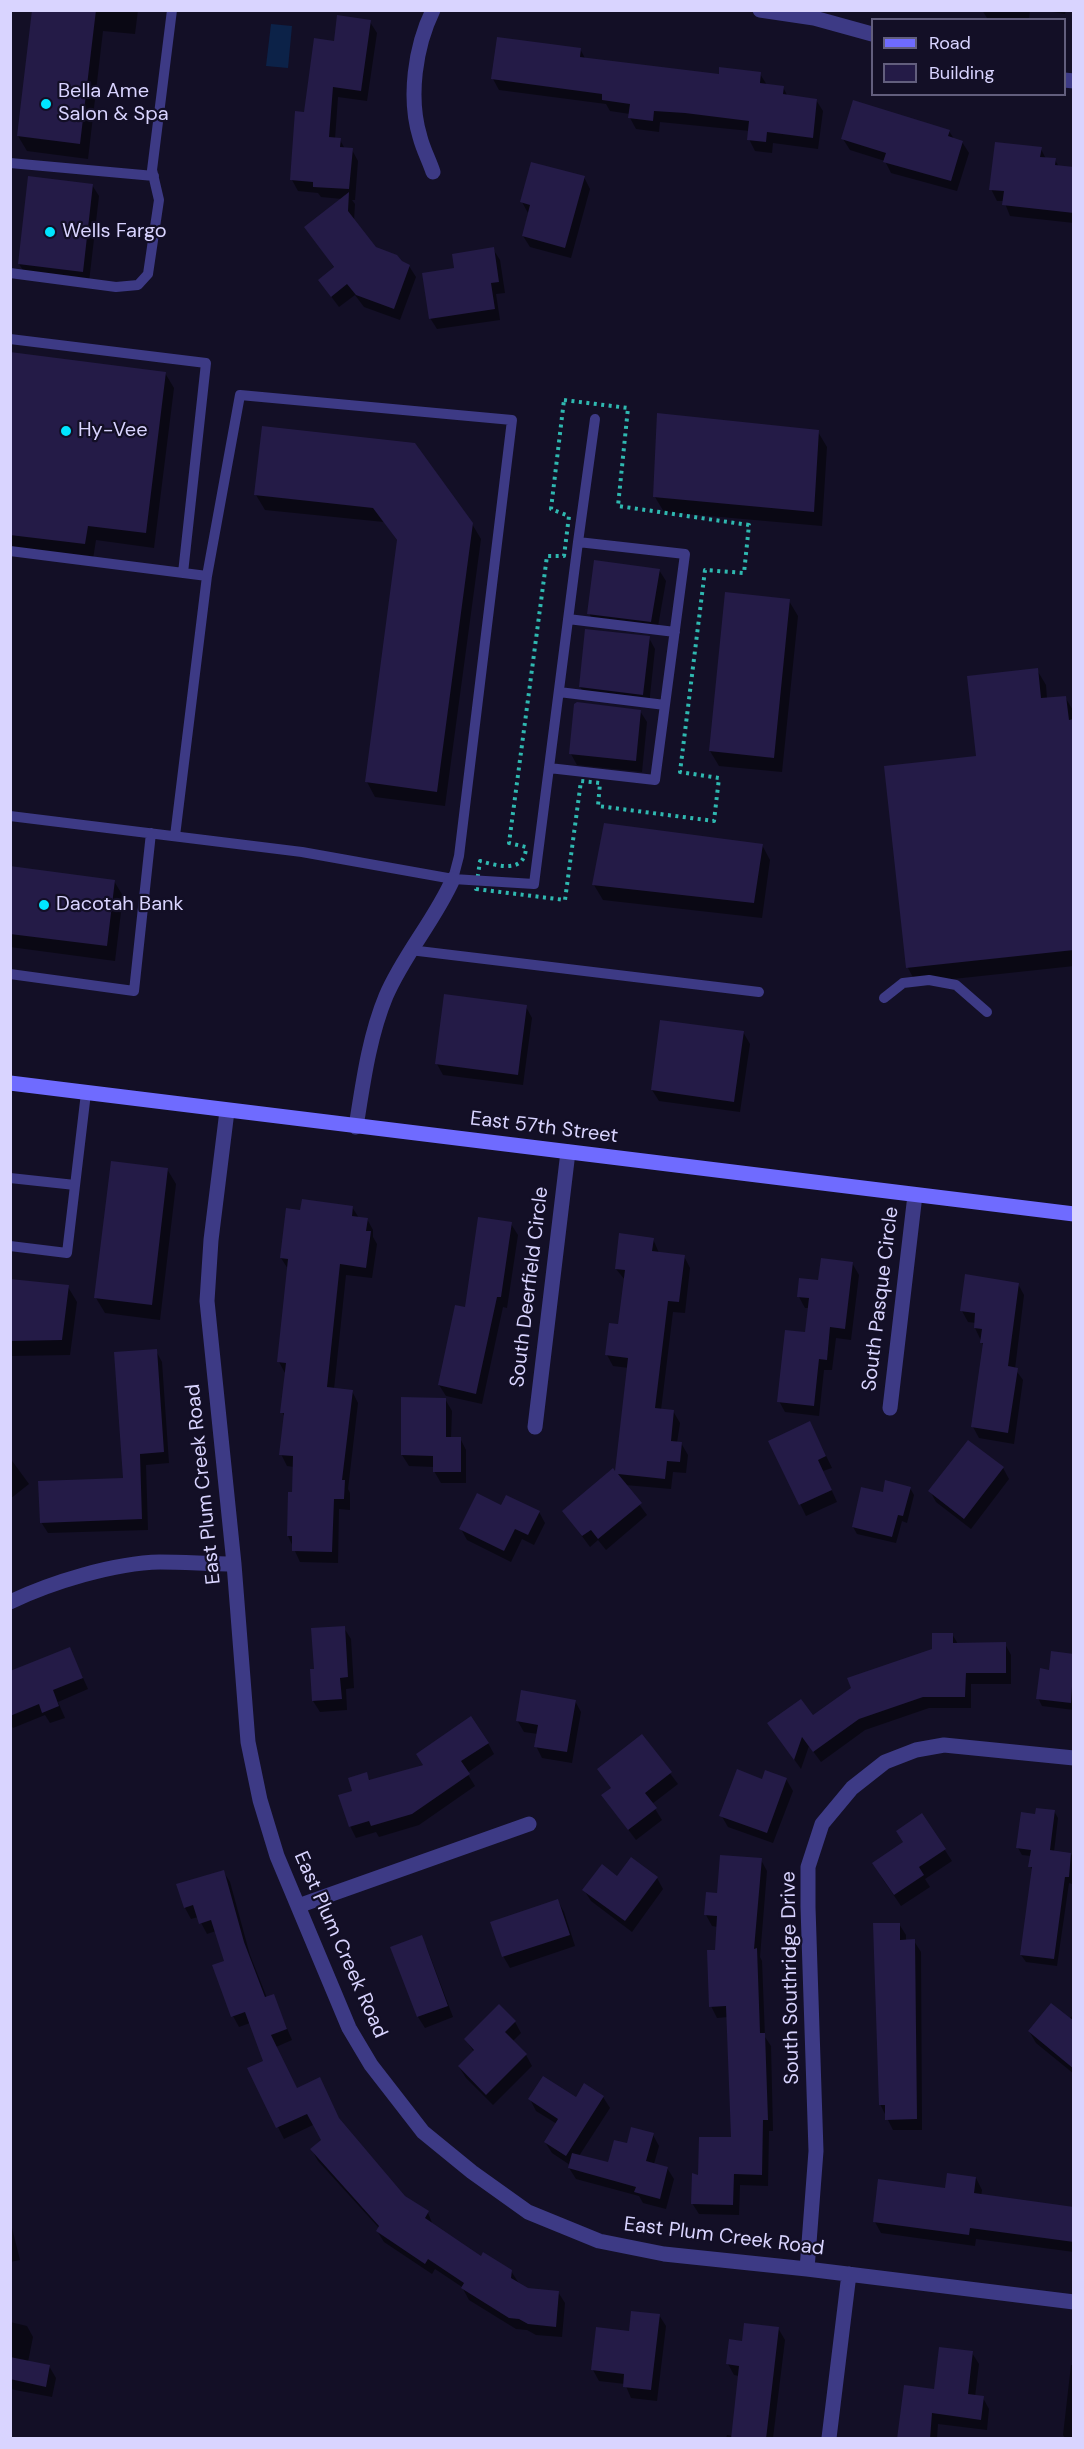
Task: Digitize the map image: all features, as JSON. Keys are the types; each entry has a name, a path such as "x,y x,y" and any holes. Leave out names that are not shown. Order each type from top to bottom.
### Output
{"main road":[{"name":"East 57th Street","path":"10,1083 1074,1214"}],"street":[{"path":"432,10 421,41 416,75 415,106 419,136 433,172"},
{"path":"760,10 814,18 871,33"},
{"path":"356,1127 374,1034 386,996 410,950 431,920 453,879"},
{"name":"East Plum Creek Road","path":"227,1111 211,1240 207,1301 234,1564 249,1742 260,1800 273,1845 349,2028 371,2065 423,2132 498,2192 528,2212 599,2241 664,2254 1074,2302"},
{"name":"South Deerfield Circle","path":"536,1427 568,1152"},
{"name":"South Pasque Circle","path":"890,1408 915,1195"},
{"path":"10,1602 41,1587 108,1570 159,1562 234,1564"},
{"name":"South Southridge Drive","path":"807,2269 816,2151 808,1867 822,1824 852,1788 885,1762 916,1750 944,1745 1074,1758"},
{"path":"298,1906 529,1824"},
{"path":"829,2439 849,2274"}],"lane":[{"path":"10,273 116,287 138,285 148,274 159,200 152,170 172,10"},
{"path":"10,163 154,176"},
{"path":"10,339 206,363 183,573"},
{"path":"175,836 207,576 240,394 512,420 459,856 453,879"},
{"path":"10,816 302,852 453,879 534,884 595,419"},
{"path":"549,768 655,780 685,554 578,542"},
{"path":"10,551 207,576"},
{"path":"568,619 675,632"},
{"path":"559,692 665,705"},
{"path":"10,974 134,991 151,832"},
{"path":"410,950 759,992"},
{"path":"884,998 903,983 930,980 956,985 987,1012"},
{"path":"10,1246 68,1253 86,1093"},
{"path":"10,1178 75,1185"}],"path":[{"path":"564,400 628,408 618,506 749,525 744,573 705,570 680,772 719,778 714,821 598,806 600,783 581,781 565,900 476,889 477,880 480,861 512,866 520,864 526,856 526,847 509,843 547,556 564,556 569,516 551,509 564,400"}],"water":[{"path":"271,24 292,26 288,68 266,66"}],"building":[{"path":"32,10 96,10 80,144 17,136"},
{"path":"337,15 371,20 361,91 333,87 329,137 341,138 340,147 353,148 349,189 313,187 313,182 290,180 295,111 304,112 314,38 334,41"},
{"path":"497,37 581,48 580,57 719,74 719,67 761,72 760,83 784,86 783,94 817,99 813,138 767,132 766,142 747,140 749,121 654,111 653,121 628,118 630,104 602,100 602,94 491,79"},
{"path":"853,100 950,130 948,136 963,141 951,181 883,162 886,153 841,139"},
{"path":"995,142 1042,147 1040,157 1056,158 1055,165 1074,167 1074,213 1002,205 1004,191 989,190"},
{"path":"531,162 585,176 565,248 522,236 530,205 520,202"},
{"path":"28,176 93,184 83,272 18,264"},
{"path":"349,192 348,211 376,247 397,255 410,265 394,309 356,295 347,284 331,297 318,280 334,267 304,227"},
{"path":"494,247 499,282 491,283 495,309 429,319 422,273 454,268 452,254"},
{"path":"10,352 166,372 146,533 88,526 85,544 10,535"},
{"path":"657,413 819,430 814,512 653,497"},
{"path":"262,426 415,443 473,523 437,792 365,782 397,540 373,508 254,495"},
{"path":"594,560 660,569 651,622 587,614"},
{"path":"725,592 790,599 774,758 709,751"},
{"path":"585,629 650,636 643,695 579,687"},
{"path":"1038,668 1041,698 1066,696 1069,720 1074,719 1074,950 906,968 884,766 976,756 967,676"},
{"path":"577,702 641,710 636,761 569,754 574,704"},
{"path":"604,823 763,844 754,903 592,885"},
{"path":"10,866 115,880 107,946 10,934"},
{"path":"444,994 527,1005 518,1075 435,1064"},
{"path":"660,1020 744,1031 734,1102 651,1090"},
{"path":"111,1161 168,1168 152,1305 94,1298"},
{"path":"302,1199 353,1206 352,1216 368,1218 366,1231 371,1231 366,1268 340,1264 327,1387 353,1390 342,1480 345,1480 344,1499 334,1499 332,1552 292,1551 292,1536 287,1536 288,1492 292,1492 293,1456 279,1455 284,1413 280,1413 286,1363 277,1362 288,1259 280,1258 286,1208 300,1210"},
{"path":"478,1217 512,1222 501,1297 497,1297 476,1394 438,1385 455,1305 465,1307"},
{"path":"619,1233 654,1238 652,1251 685,1255 679,1302 668,1301 655,1408 674,1410 671,1441 682,1442 680,1462 667,1461 665,1479 618,1474 642,1503 598,1539 591,1530 582,1536 562,1511 613,1468 615,1471 628,1358 605,1355 609,1323 618,1324 625,1270 615,1269"},
{"path":"821,1258 853,1262 845,1329 830,1327 827,1360 819,1359 814,1406 777,1402 785,1330 805,1332 809,1298 797,1297 799,1278 818,1280"},
{"path":"965,1274 1019,1283 1008,1366 1018,1368 1008,1433 971,1427 983,1343 980,1343 982,1329 974,1328 975,1313 960,1311"},
{"path":"10,1279 69,1285 62,1340 10,1341"},
{"path":"157,1349 164,1452 140,1454 142,1519 40,1523 38,1481 123,1478 114,1352"},
{"path":"401,1397 446,1398 446,1437 461,1437 461,1472 433,1472 433,1456 401,1455"},
{"path":"810,1421 826,1456 818,1460 832,1490 799,1505 768,1441"},
{"path":"968,1440 1004,1467 964,1519 928,1491"},
{"path":"885,1480 911,1487 903,1516 898,1515 892,1537 852,1527 861,1487 883,1492"},
{"path":"477,1493 501,1505 506,1495 540,1511 528,1535 515,1529 504,1551 459,1529"},
{"path":"345,1626 348,1677 340,1678 342,1699 312,1701 310,1669 314,1669 311,1628"},
{"path":"932,1633 953,1633 953,1643 1006,1642 1006,1673 966,1673 965,1697 923,1697 859,1719 813,1752 802,1737 794,1760 767,1723 801,1699 813,1715 851,1688 847,1678 932,1649"},
{"path":"70,1647 83,1678 53,1690 59,1706 42,1713 39,1704 10,1716 10,1671"},
{"path":"1051,1651 1074,1654 1071,1703 1036,1699 1040,1668 1049,1670"},
{"path":"521,1690 576,1700 567,1752 534,1747 538,1725 516,1721"},
{"path":"471,1716 489,1743 461,1761 470,1774 412,1814 371,1826 369,1821 349,1827 338,1795 352,1791 348,1778 367,1772 369,1780 423,1765 416,1754"},
{"path":"642,1734 672,1772 645,1793 657,1808 628,1830 601,1795 611,1788 597,1769"},
{"path":"737,1769 762,1779 765,1770 787,1778 767,1833 719,1816"},
{"path":"1036,1808 1055,1810 1050,1850 1071,1853 1069,1877 1065,1877 1054,1959 1020,1955 1032,1867 1028,1867 1031,1850 1016,1848 1021,1812 1035,1814"},
{"path":"922,1813 946,1849 919,1867 924,1875 894,1895 872,1863 903,1842 896,1831"},
{"path":"720,1855 762,1858 754,1949 757,1948 760,2033 765,2033 768,2120 763,2120 762,2175 734,2174 733,2205 691,2204 692,2173 698,2175 699,2137 731,2137 726,2006 709,2007 707,1950 715,1950 717,1916 704,1915 706,1892 717,1893"},
{"path":"631,1857 658,1877 625,1921 582,1890 602,1864 617,1876"},
{"path":"224,1870 244,1942 265,1997 274,1994 287,2029 271,2035 297,2088 320,2077 339,2118 405,2196 429,2211 425,2218 481,2256 483,2252 512,2270 511,2278 528,2288 559,2291 556,2327 528,2324 519,2319 509,2318 461,2288 464,2283 428,2259 425,2264 376,2231 379,2226 310,2149 321,2140 307,2114 276,2128 247,2068 263,2061 245,2012 231,2017 212,1965 224,1961 211,1920 199,1924 193,1905 184,1908 176,1884"},
{"path":"558,1899 570,1935 502,1957 490,1922"},
{"path":"873,1923 900,1923 900,1940 915,1939 917,2119 885,2120 885,2105 879,2105"},
{"path":"422,1935 448,2006 417,2017 390,1947"},
{"path":"1051,2003 1074,2021 1074,2069 1028,2031"},
{"path":"499,2004 516,2021 505,2032 527,2054 486,2095 458,2066 474,2050 464,2039"},
{"path":"543,2076 576,2097 584,2083 604,2096 566,2156 544,2142 558,2119 528,2099"},
{"path":"631,2127 654,2133 646,2161 668,2167 660,2199 634,2192 636,2187 568,2168 572,2153 608,2162 614,2140 627,2143"},
{"path":"947,2173 976,2177 974,2193 1074,2207 1074,2242 970,2228 969,2235 873,2222 878,2179 945,2188"},
{"path":"631,2311 660,2314 651,2390 623,2387 624,2374 591,2370 596,2327 629,2331"},
{"path":"744,2323 779,2327 766,2439 731,2439 739,2366 726,2364 729,2339 742,2341"},
{"path":"939,2347 973,2351 968,2394 984,2396 981,2420 932,2413 930,2439 897,2439 904,2385 934,2389"},
{"path":"10,2357 50,2365 46,2387 10,2379"}],"place":[{"name":"Bella Ame Salon & Spa","path":"46,104"},
{"name":"Wells Fargo","path":"50,232"},
{"name":"Hy-Vee","path":"66,431"},
{"name":"Dacotah Bank","path":"44,905"}]}
